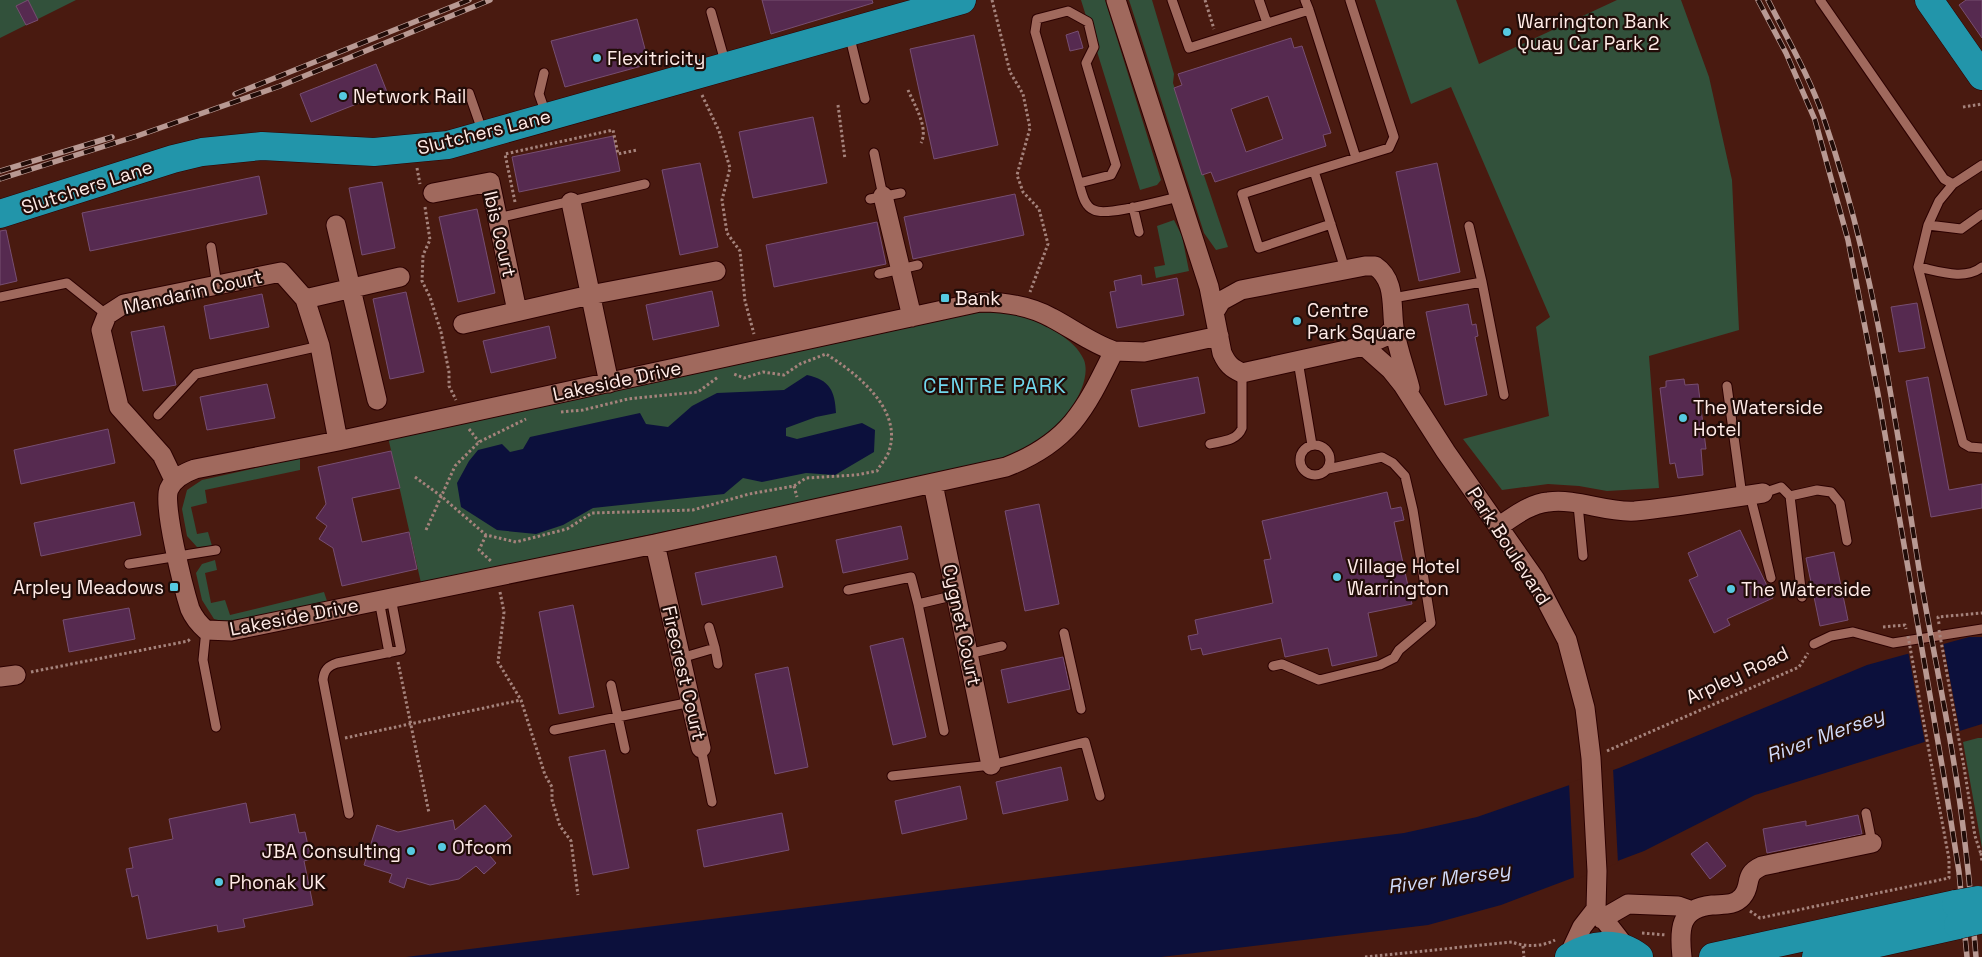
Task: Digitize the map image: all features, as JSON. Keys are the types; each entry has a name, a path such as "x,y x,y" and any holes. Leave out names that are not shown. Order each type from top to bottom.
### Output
{"highway":[{"name":"Slutchers Lane","path":"0,214 173,159 202,152 262,146 374,152 415,150 483,136 546,116 727,67 961,0"},
{"path":"1929,0 1982,76"},
{"path":"1713,957 1973,911"},
{"path":"1816,957 1973,911"},
{"path":"1566,951 1602,945 1637,950"}],"street":[{"path":"1116,0 1196,248 1215,311 1218,336 1226,362 1232,369 1242,372 1298,361 1364,346 1386,336 1394,328 1393,298 1386,278 1375,266 1345,269 1241,290 1220,301 1215,311"},
{"name":"Ibis Court","path":"426,195 490,182 517,312"},
{"path":"885,196 910,267 912,317"},
{"path":"571,202 609,383"},
{"path":"336,224 377,400"},
{"path":"1196,248 1219,279 1241,290"},
{"path":"463,324 716,271"},
{"name":"Mandarin Court","path":"174,480 162,455 119,407 101,330 107,315 124,304 281,272 305,299 320,346 338,441"},
{"path":"305,299 400,278"},
{"name":"Lakeside Drive","path":"1114,351 1082,412 1062,436 1043,450 1006,467 655,544 231,631 204,628 190,609 166,501 168,490 174,480 195,468 338,441 980,302 1004,302 1024,307 1051,317 1083,338 1114,351 1144,352 1218,336"},
{"name":"Park Boulevard","path":"1394,328 1414,402"},
{"name":"Park Boulevard","path":"1364,346 1391,370 1414,402 1498,528 1535,579 1567,640 1585,708 1590,758 1598,906"},
{"name":"Cygnet Court","path":"933,484 991,766"},
{"path":"1498,528 1536,505 1560,501 1578,505 1633,511 1752,494"},
{"name":"Firecrest Court","path":"655,544 701,748"},
{"path":"1682,957 1681,925 1692,911 1702,907 1736,902 1746,890 1750,874 1762,866 1872,843"},
{"path":"1566,951 1598,906 1628,904 1678,906 1692,911"},
{"path":"1598,906 1637,950"}],"lane":[{"path":"1172,0 1189,48 1309,10"},
{"path":"1259,0 1267,23"},
{"path":"1305,0 1356,158"},
{"path":"1331,224 1259,248 1242,194 1389,148 1394,137 1350,0"},
{"path":"1820,0 1937,172 1954,184"},
{"path":"1079,183 1111,175 1116,165 1086,63 1094,46 1088,22 1068,10 1037,20 1035,32 1079,183 1086,203 1094,210 1107,212 1179,197"},
{"path":"711,12 727,67"},
{"path":"849,31 865,99"},
{"path":"544,73 539,94 546,116"},
{"path":"469,93 483,136"},
{"path":"874,153 885,196"},
{"path":"1982,165 1954,184 1939,201 1928,226 1918,267 1963,443 1970,447 1982,448"},
{"path":"1314,171 1345,269"},
{"path":"498,218 645,184"},
{"path":"1133,207 1138,232"},
{"path":"1928,226 1961,229 1982,214"},
{"path":"1470,226 1504,395"},
{"path":"211,247 217,285"},
{"path":"879,274 910,267"},
{"path":"1918,267 1956,274 1974,274 1982,267"},
{"path":"1393,298 1482,282"},
{"path":"0,296 67,283 107,315"},
{"path":"158,414 196,374 320,346"},
{"path":"1298,361 1312,445"},
{"path":"1210,444 1234,439 1240,435 1242,428 1242,372"},
{"path":"1728,386 1771,578"},
{"path":"1273,666 1282,664 1319,680 1380,665 1394,658 1399,650 1431,623 1414,510 1405,476 1393,463 1382,457 1328,469 1315,475 1303,468 1302,454 1312,445"},
{"path":"1312,445 1326,450 1330,459 1328,469"},
{"path":"1752,494 1781,487 1790,496 1802,598"},
{"path":"1790,496 1817,490 1831,492 1840,503 1847,541"},
{"path":"1578,505 1583,556"},
{"path":"130,564 216,550"},
{"path":"848,590 911,577 944,731"},
{"path":"918,604 956,595"},
{"path":"349,814 323,680 327,669 337,663 395,652 385,599"},
{"path":"709,627 718,664"},
{"path":"204,628 203,660 216,727"},
{"name":"Arpley Road","path":"1814,644 1831,636 1853,632 1892,643 1982,629"},
{"path":"1064,634 1081,709"},
{"path":"968,654 1002,646"},
{"path":"681,658 715,648"},
{"path":"611,685 625,749"},
{"path":"554,730 690,702"},
{"path":"892,776 991,766 1085,742 1100,796"},
{"name":"Firecrest Court","path":"701,748 712,802"},
{"path":"1866,813 1872,843"}],"path":[{"path":"992,0 1010,72 1023,94 1030,128 1017,175 1022,192 1039,209 1048,244 1024,307"},
{"path":"1205,0 1214,30"},
{"path":"694,76 719,131 730,168 722,200 727,233 740,251 745,301 763,372"},
{"path":"908,90 920,119 923,138 921,143"},
{"path":"1963,107 1982,104"},
{"path":"838,105 845,159"},
{"path":"517,213 506,154 613,130 618,154 637,150"},
{"path":"415,150 426,195 430,240 423,255 422,281 430,297 441,332 449,372 449,386 469,430 478,442"},
{"path":"415,477 441,496 486,535 516,542 567,530 592,513 693,510 749,494 794,486 806,478 856,475 877,471 889,451 891,429 876,395 854,372 826,354 800,364 784,375 763,372 744,378 735,374 716,378 698,392 628,399 582,410 555,412"},
{"path":"426,530 455,466 478,442 530,417"},
{"path":"486,535 479,550 491,561 497,577 504,612 498,662 521,700 545,775 552,787 552,800 560,826 572,841 578,895"},
{"path":"1982,614 1938,617 1975,836 1982,862"},
{"path":"8,676 188,641 204,628"},
{"path":"1736,902 1760,918 1949,878 1949,859 1908,636"},
{"name":"Arpley Road","path":"1590,758 1799,667 1814,644"},
{"path":"395,652 429,813"},
{"path":"335,740 521,700"},
{"path":"1637,950 1668,935"},
{"path":"1365,957 1512,942 1524,946 1549,943 1566,951"},
{"path":"1524,946 1524,957"}],"green space":[{"path":"0,0 76,0 0,38"},
{"path":"1081,0 1105,0 1161,180 1157,185 1140,190"},
{"path":"1129,0 1152,0 1174,74 1173,83 1228,247 1216,250 1204,233"},
{"path":"1375,0 1456,0 1479,64 1617,0 1681,0 1709,77 1732,180 1739,330 1649,356 1659,488 1607,491 1579,486 1548,484 1502,490 1463,439 1549,416 1536,327 1550,317 1451,87 1411,104"},
{"path":"1174,220 1182,236 1189,271 1156,278 1154,267 1165,265 1157,226"},
{"path":"1009,312 1041,324 1062,336 1079,351 1084,360 1086,370 1080,392 1074,403 1052,432 1034,445 1000,460 421,583 388,437 969,313"},
{"path":"300,458 300,470 205,490 207,503 191,507 197,534 208,532 212,546 197,547 187,536 182,509 187,490 202,480"},
{"path":"215,560 217,570 205,573 211,603 225,600 230,615 324,592 328,604 233,624 214,619 202,600 196,573 202,564"},
{"path":"1982,738 1982,848 1963,742"}],"water":[{"path":"807,375 821,380 830,388 834,398 836,413 816,417 786,428 786,436 797,439 862,423 875,430 874,452 835,475 806,473 762,482 743,478 724,494 593,508 563,525 536,534 497,530 461,507 457,483 469,461 478,450 502,444 510,452 523,449 530,437 640,413 646,424 668,427 692,406 717,393 784,390"},
{"name":"River Mersey","path":"1969,637 1982,637 1982,724 1755,795 1644,851 1501,905 1428,925 1161,957 406,957 1404,833 1477,817 1619,768 1867,665"}],"pier":[{"path":"1943,642 1960,732 1925,743 1908,651"},
{"path":"1613,768 1618,863 1574,880 1569,783"}],"building":[{"path":"28,0 38,20 26,25 16,6"},
{"path":"762,0 872,0 873,3 771,34"},
{"path":"1966,0 1982,0 1982,38 1959,5"},
{"path":"637,19 649,64 565,87 551,41"},
{"path":"1078,31 1083,48 1070,51 1066,35"},
{"path":"974,35 998,145 934,159 910,49"},
{"path":"1291,38 1294,48 1302,46 1331,133 1323,135 1326,146 1215,182 1211,172 1202,175 1174,88 1182,85 1178,74","holes":["1268,96 1283,139 1246,152 1231,109"]},
{"path":"376,64 387,92 311,122 300,94"},
{"path":"813,117 827,183 753,198 739,132"},
{"path":"613,136 620,171 519,192 512,157"},
{"path":"700,163 718,247 680,255 662,170"},
{"path":"1437,163 1460,272 1419,281 1396,172"},
{"path":"259,176 267,214 90,251 82,213"},
{"path":"382,182 395,248 362,255 349,188"},
{"path":"1015,194 1024,235 913,259 904,217"},
{"path":"477,209 495,293 458,302 439,217"},
{"path":"877,222 886,264 774,287 766,245"},
{"path":"6,230 17,281 0,285 0,231"},
{"path":"1141,275 1142,285 1177,278 1184,315 1117,328 1110,292 1116,291 1114,281"},
{"path":"712,291 719,326 653,340 646,305"},
{"path":"406,292 424,372 390,379 373,299"},
{"path":"262,294 269,327 210,339 204,306"},
{"path":"1917,303 1925,348 1899,352 1891,307"},
{"path":"1468,304 1472,325 1476,324 1478,336 1475,337 1487,395 1445,405 1426,312"},
{"path":"164,326 176,385 143,391 131,332"},
{"path":"549,326 556,358 491,373 483,341"},
{"path":"1198,377 1205,413 1139,427 1131,390"},
{"path":"1928,377 1949,490 1982,484 1982,508 1931,517 1906,381"},
{"name":"The Waterside Hotel","path":"1684,379 1685,385 1698,384 1706,449 1701,449 1703,475 1678,478 1675,463 1670,464 1660,388 1666,387 1666,381"},
{"path":"267,384 275,418 207,430 200,397"},
{"path":"108,429 115,463 21,484 14,450"},
{"path":"391,451 400,488 352,498 362,542 409,532 417,569 342,586 333,548 319,539 327,526 316,518 326,504 318,467"},
{"name":"Village Hotel Warrington","path":"1387,492 1391,509 1401,507 1404,520 1394,522 1412,604 1368,613 1377,656 1332,666 1328,648 1285,657 1281,638 1203,655 1201,648 1191,650 1188,636 1198,634 1195,620 1273,603 1264,560 1271,559 1262,521"},
{"path":"134,502 141,535 41,556 34,523"},
{"path":"1039,504 1059,604 1025,611 1005,511"},
{"path":"901,526 908,559 843,573 836,540"},
{"name":"The Waterside","path":"1740,530 1773,598 1727,619 1730,625 1714,633 1689,580 1698,576 1688,553"},
{"path":"1834,552 1848,620 1820,626 1806,558"},
{"path":"776,556 783,587 702,605 695,573"},
{"path":"573,605 594,707 559,714 539,612"},
{"path":"129,608 135,639 69,652 63,620"},
{"path":"903,638 926,737 893,745 870,646"},
{"path":"1063,657 1070,689 1008,703 1001,670"},
{"path":"788,667 808,767 775,774 755,674"},
{"path":"605,750 629,868 593,875 569,757"},
{"path":"1061,767 1068,800 1003,814 996,782"},
{"path":"960,786 967,819 902,834 895,801"},
{"name":"Phonak UK","path":"246,803 250,823 295,814 299,833 305,832 311,859 304,861 313,905 243,919 245,927 218,932 217,925 147,939 138,895 132,897 126,869 133,868 129,848 173,839 169,819"},
{"path":"485,805 512,836 489,855 496,863 484,874 476,866 459,879 430,885 407,878 404,888 389,882 392,874 364,865 377,825 398,832 453,820 455,830"},
{"path":"782,813 789,850 704,867 697,830"},
{"path":"1858,815 1862,834 1767,853 1763,829 1806,821 1806,826"},
{"path":"1707,842 1726,866 1710,879 1691,854"}],"railway":[{"path":"235,94 469,0"},
{"path":"0,179 137,136 280,86 490,0"},
{"path":"1758,0 1786,53 1815,120 1848,240 1878,394 1943,771 1959,872 1967,957"},
{"path":"1768,0 1804,72 1823,116 1857,229 1870,286 1882,343 1920,575 1955,770 1962,817 1976,957"},
{"path":"0,171 112,137"}],"place":[{"name":"Warrington Bank Quay Car Park 2","path":"1507,32"},
{"name":"Flexitricity","path":"597,58"},
{"name":"Network Rail","path":"343,96"},
{"name":"Bank","path":"945,298"},
{"name":"Centre Park Square","path":"1297,321"},
{"name":"The Waterside Hotel","path":"1683,418"},
{"name":"Village Hotel Warrington","path":"1337,577"},
{"name":"Arpley Meadows","path":"174,587"},
{"name":"The Waterside","path":"1731,589"},
{"name":"Ofcom","path":"442,847"},
{"name":"JBA Consulting","path":"411,851"},
{"name":"Phonak UK","path":"219,882"}],"district":[{"name":"CENTRE PARK","path":"995,385"}]}
